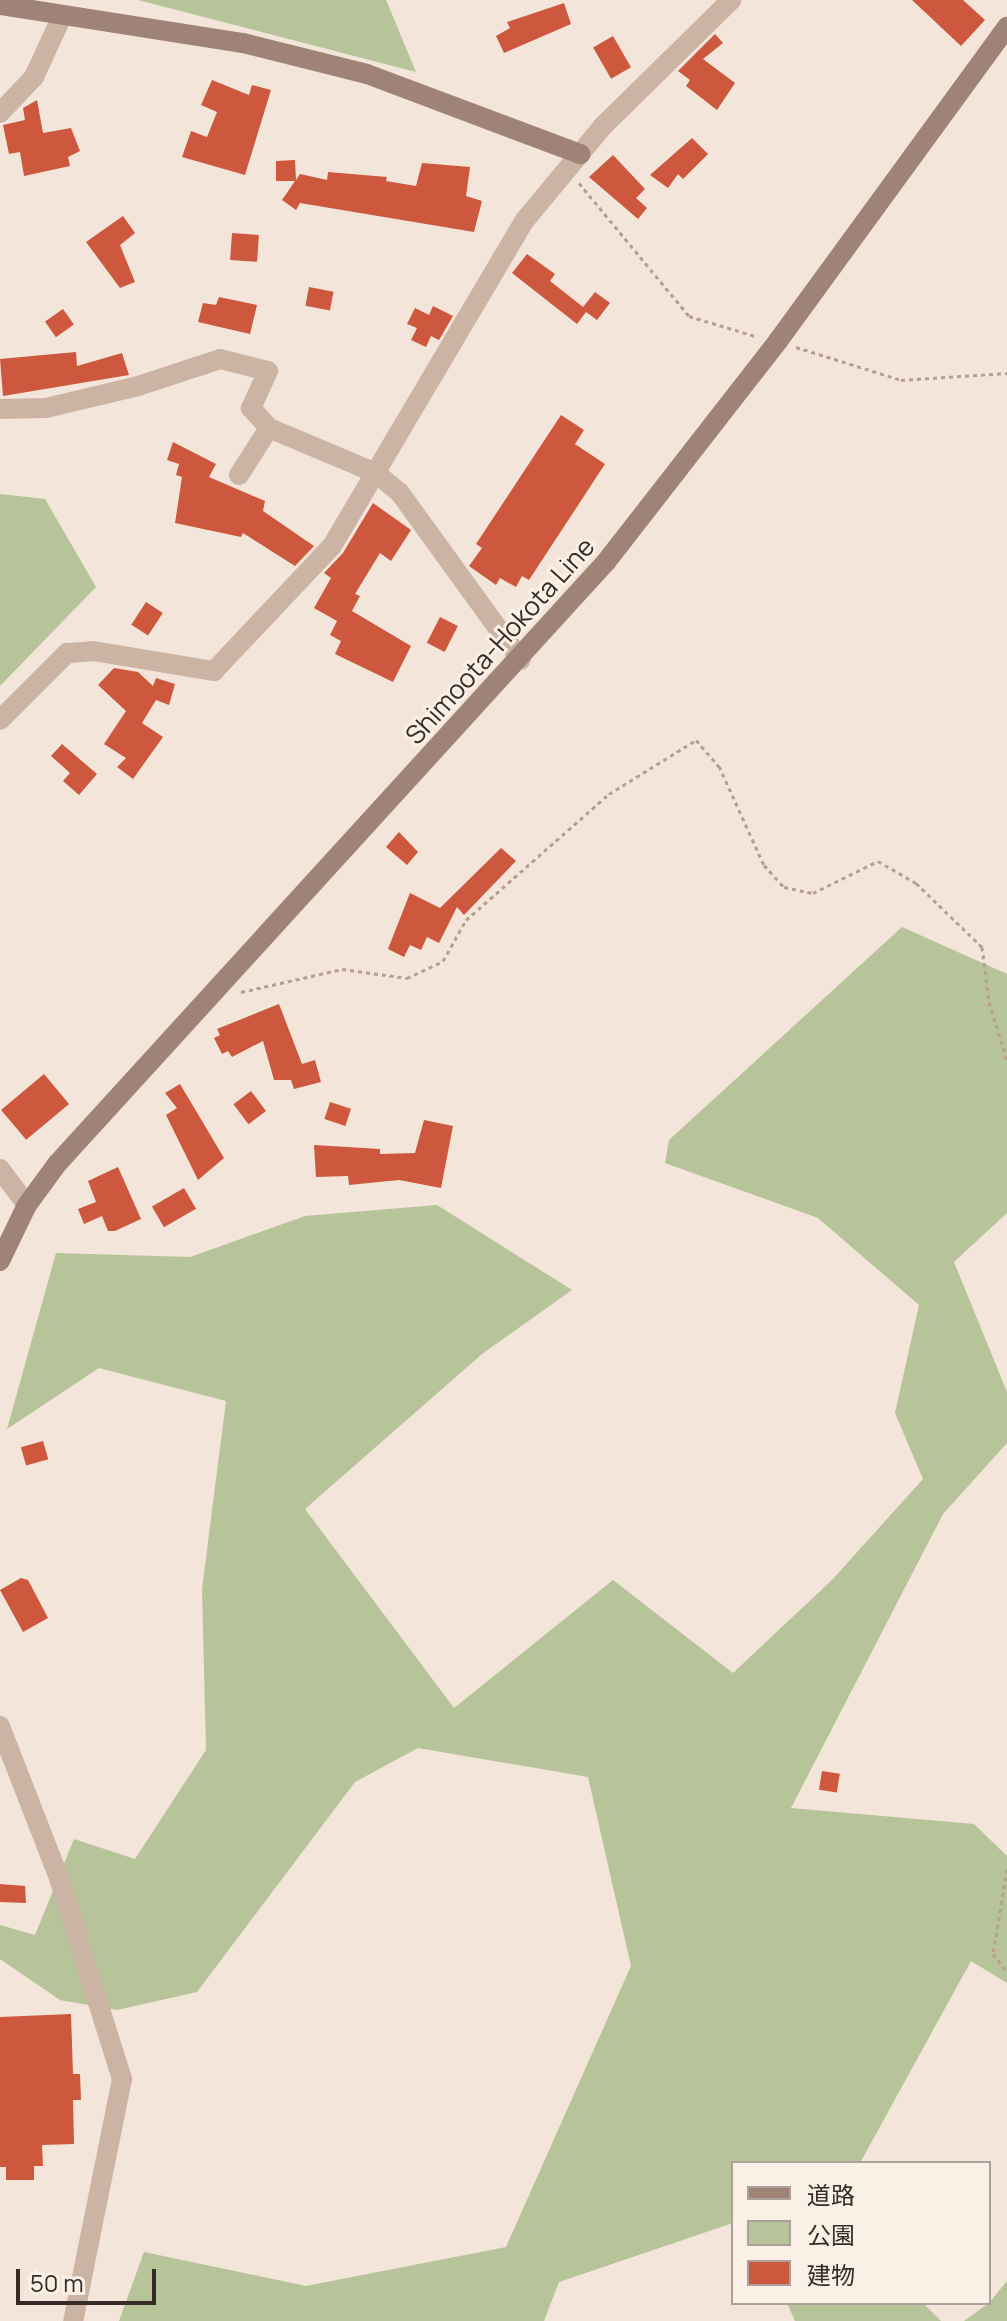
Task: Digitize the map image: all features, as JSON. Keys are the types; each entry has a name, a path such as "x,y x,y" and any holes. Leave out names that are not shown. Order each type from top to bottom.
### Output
{"main road":[{"path":"10,4 62,16 243,43 367,74 574,161"},
{"name":"Shimoota-Hokota Line","path":"0,1261 27,1205 127,1083 521,660 606,562 778,341 1007,27"}],"street":[{"path":"0,720 67,653 93,651 214,671 332,546 502,254 574,161 668,58 731,0"},
{"path":"0,113 34,77 62,16"},
{"path":"0,409 46,408 138,386 220,359 268,371 251,408 269,428 376,473 400,493 521,660"},
{"path":"239,475 269,428"},
{"path":"0,1169 27,1205"},
{"path":"0,1726 59,1878 122,2079 73,2321"}],"path":[{"path":"574,161 689,316 901,380 1007,373"},
{"path":"237,993 342,969 407,978 443,961 466,920 609,794 696,740 719,766 764,865 784,887 813,893 878,861 916,883 982,947 989,1002 1007,1060"},
{"path":"1007,1869 993,1954 1007,1971"}],"green space":[{"path":"138,0 386,0 416,72"},
{"path":"0,494 45,499 96,587 0,686"},
{"path":"902,927 1007,974 1007,1213 954,1262 1007,1392 1007,1443 943,1514 791,1808 974,1824 1007,1856 1007,1983 971,1961 861,2161 731,2161 731,2224 559,2282 544,2321 119,2321 144,2252 306,2286 506,2247 631,1966 588,1777 418,1748 355,1782 197,1992 117,2010 60,2000 0,1959 0,1925 35,1935 74,1839 135,1859 206,1750 202,1589 226,1401 99,1368 7,1429 56,1253 190,1257 305,1216 437,1205 572,1290 482,1354 305,1509 454,1708 613,1580 733,1673 832,1580 923,1479 895,1413 919,1305 818,1218 665,1163 669,1140"},
{"path":"1007,2281 1007,2321 964,2321 986,2305 991,2305 991,2301"},
{"path":"788,2305 925,2305 941,2321 795,2321"}],"building":[{"path":"912,0 963,0 985,20 961,46"},
{"path":"564,3 571,24 504,53 496,36 510,28 507,22"},
{"path":"715,34 723,43 703,59 735,83 717,110 686,86 690,80 678,71"},
{"path":"613,36 631,67 611,79 593,48"},
{"path":"212,80 249,95 252,85 271,90 245,175 182,157 191,131 207,137 217,112 201,105"},
{"path":"37,100 43,133 71,128 80,151 68,157 70,166 24,176 20,152 9,154 3,125 25,120 23,108"},
{"path":"692,138 708,154 683,179 678,174 668,188 650,175"},
{"path":"613,155 645,189 636,198 647,208 638,219 589,177"},
{"path":"295,160 296,180 300,174 327,180 328,172 387,177 386,181 416,186 422,163 470,167 466,196 482,201 474,232 300,203 296,210 282,200 295,181 276,181 276,161"},
{"path":"123,216 135,233 120,245 135,282 120,288 86,242"},
{"path":"232,233 259,235 257,262 230,260"},
{"path":"527,254 555,274 550,281 583,307 595,292 610,303 597,320 586,312 577,324 512,273"},
{"path":"309,287 334,292 330,310 305,306"},
{"path":"219,297 257,305 250,334 198,322 203,303 216,305"},
{"path":"433,306 453,316 439,340 431,336 426,347 411,340 417,328 407,324 415,308 429,315"},
{"path":"63,309 74,325 56,337 45,322"},
{"path":"76,352 77,366 122,353 129,375 3,396 0,359"},
{"path":"561,415 584,430 575,444 605,464 529,580 522,576 516,587 500,578 496,585 469,566 482,548 476,544"},
{"path":"173,442 216,464 209,477 265,501 263,511 314,546 295,566 243,533 241,537 175,523 182,477 176,475 179,464 167,460"},
{"path":"373,503 411,530 391,561 380,553 355,594 360,596 352,611 411,646 393,682 335,654 341,641 330,635 337,621 314,608 331,578 324,573 343,553"},
{"path":"146,602 163,613 148,636 131,625"},
{"path":"440,617 458,626 445,652 427,643"},
{"path":"114,668 138,672 153,686 156,678 175,684 169,705 156,700 142,723 163,737 133,779 117,767 126,758 104,744 126,711 98,685"},
{"path":"62,744 97,774 79,795 63,781 70,773 51,756"},
{"path":"399,832 418,852 407,865 386,847"},
{"path":"501,848 516,861 464,915 457,907 439,943 427,937 421,950 410,945 404,957 388,949 410,893 440,908"},
{"path":"279,1004 302,1064 315,1060 321,1082 294,1089 291,1080 274,1080 263,1041 232,1057 228,1051 222,1054 214,1038 220,1035 217,1029"},
{"path":"44,1074 69,1104 26,1140 1,1110"},
{"path":"180,1084 224,1158 198,1180 166,1115 177,1108 165,1093"},
{"path":"251,1091 266,1111 248,1124 233,1104"},
{"path":"330,1102 351,1109 345,1126 324,1119"},
{"path":"424,1120 453,1126 441,1188 399,1180 349,1185 348,1176 316,1177 314,1145 380,1149 380,1154 415,1153"},
{"path":"118,1167 141,1219 115,1231 108,1231 102,1216 84,1224 78,1209 96,1202 88,1181"},
{"path":"184,1188 196,1209 164,1227 152,1206"},
{"path":"43,1441 48,1459 26,1466 21,1447"},
{"path":"21,1578 28,1580 48,1618 23,1632 0,1590"},
{"path":"822,1771 840,1774 837,1793 819,1790"},
{"path":"0,1884 25,1886 26,1903 0,1902"},
{"path":"71,2014 73,2074 80,2074 81,2100 73,2100 74,2144 42,2145 43,2166 34,2166 34,2180 6,2180 6,2167 0,2167 0,2017"}]}
